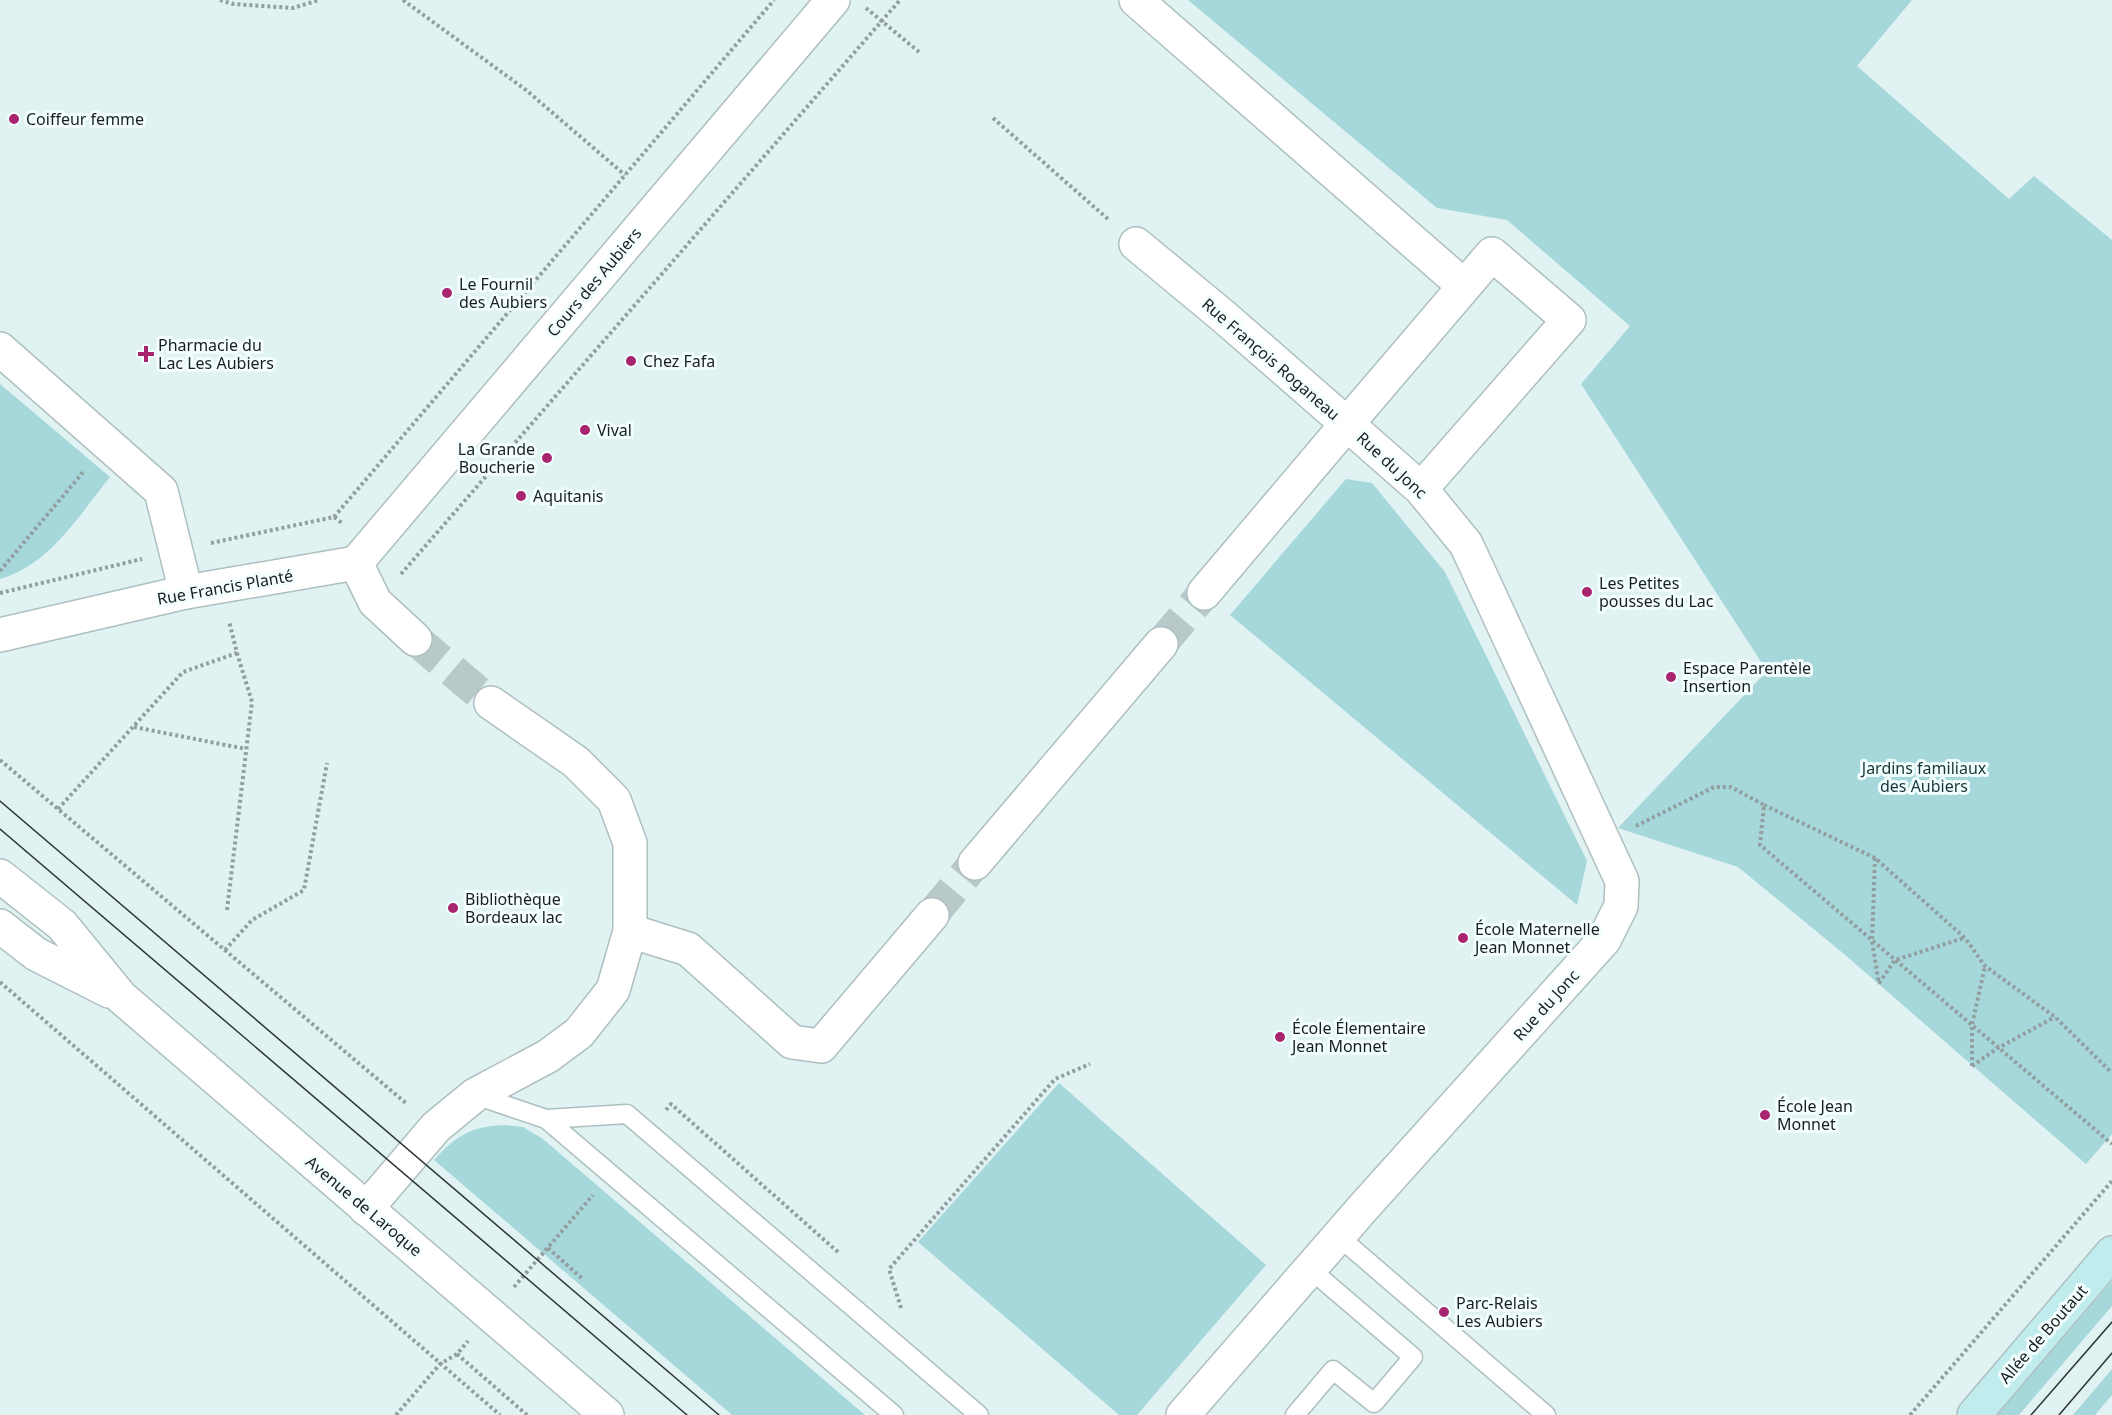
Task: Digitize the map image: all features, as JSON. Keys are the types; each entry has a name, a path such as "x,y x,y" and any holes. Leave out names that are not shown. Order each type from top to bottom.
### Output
{"main road":[{"name":"Allée de Boutaut","path":"1974,1415 2112,1254"}],"street":[{"name":"Cours des Aubiers","path":"362,556 833,0"},
{"path":"1136,0 1464,286"},
{"name":"Rue François Roganeau","path":"1137,244 1347,424 1204,593"},
{"path":"1347,424 1492,254 1569,320 1421,489"},
{"path":"0,349 161,491 186,592"},
{"name":"Rue du Jonc","path":"1184,1415 1338,1236 1604,940 1621,906 1622,881 1466,544 1421,489 1347,424"},
{"name":"Rue Francis Planté","path":"0,635 186,592 220,587 362,556"},
{"path":"362,556 375,602 415,639"},
{"path":"975,863 1161,644"},
{"path":"366,1209 436,1127 475,1095 548,1056 579,1033 613,990 630,932 630,843 614,800 576,762 491,703"},
{"name":"Avenue de Laroque","path":"0,876 62,925 121,997 607,1415"},
{"path":"630,932 688,949 792,1042 821,1046 932,915"},
{"name":"Avenue de Laroque","path":"0,926 36,954 121,997"}],"lane":[{"path":"475,1095 546,1119 894,1415"},
{"path":"546,1119 627,1114 979,1415"},
{"path":"1338,1236 1546,1415"},
{"path":"1294,1415 1333,1370 1374,1403 1413,1357 1310,1269"}],"path":[{"path":"220,0 232,4 293,8 319,0"},
{"path":"403,0 526,90 625,175"},
{"path":"334,517 774,0"},
{"path":"362,556 399,575 900,0"},
{"path":"865,7 919,52"},
{"path":"993,118 1137,244"},
{"path":"0,571 107,444"},
{"path":"220,587 252,702 227,910"},
{"path":"58,809 183,672 237,653"},
{"path":"133,727 246,749"},
{"path":"0,760 436,1127"},
{"path":"225,950 252,920 304,890 327,763"},
{"path":"1604,842 1714,787 1731,787 1875,858 1965,938 1985,966 2055,1017 2112,1073"},
{"path":"1764,805 1760,845 2112,1144"},
{"path":"1875,858 1872,941 1879,984 1895,960 1965,938"},
{"path":"1985,966 1972,1025 1972,1066 1998,1048 2055,1017"},
{"path":"0,982 500,1415"},
{"path":"901,1308 889,1269 1055,1079 1090,1064"},
{"path":"647,1132 671,1104"},
{"path":"396,1415 440,1364 457,1354 611,1174"},
{"path":"1910,1415 2112,1181"},
{"path":"548,1248 584,1280"},
{"path":"457,1354 527,1415"}],"green space":[{"name":"Jardins familiaux des Aubiers","path":"1188,0 1912,0 1857,66 2009,199 2034,176 2112,240 2112,1134 2086,1164 1844,954 1738,867 1618,828 1767,671 1581,384 1630,326 1507,220 1437,208"},
{"path":"0,384 110,477 49,551 18,572 0,579"},
{"path":"1346,479 1372,483 1445,572 1587,861 1577,905 1230,615"},
{"path":"1059,1083 1266,1265 1137,1415 1119,1415 918,1242"},
{"path":"506,1125 523,1127 543,1139 865,1415 732,1415 434,1160 458,1138 474,1130"},
{"path":"2112,1281 2112,1306 2019,1415 1997,1415"},
{"path":"2112,1369 2112,1395 2095,1415 2073,1415"}],"tunnel":[{"path":"1161,644 1204,593"},
{"path":"415,639 491,703"},
{"path":"932,915 975,863"}],"tram line":[{"path":"0,801 719,1415"},
{"path":"0,829 687,1415"},
{"path":"2031,1415 2112,1322"},
{"path":"2059,1415 2112,1353"}],"place":[{"name":"Coiffeur femme","path":"14,119"},
{"name":"Le Fournil des Aubiers","path":"447,293"},
{"name":"Pharmacie du Lac Les Aubiers","path":"146,354"},
{"name":"Chez Fafa","path":"631,361"},
{"name":"Vival","path":"585,430"},
{"name":"La Grande Boucherie","path":"547,458"},
{"name":"Aquitanis","path":"521,496"},
{"name":"Les Petites pousses du Lac","path":"1587,592"},
{"name":"Espace Parentèle Insertion","path":"1671,677"},
{"name":"Bibliothèque Bordeaux lac","path":"453,908"},
{"name":"École Maternelle Jean Monnet","path":"1463,938"},
{"name":"École Élementaire Jean Monnet","path":"1280,1037"},
{"name":"École Jean Monnet","path":"1765,1115"},
{"name":"Parc-Relais Les Aubiers","path":"1444,1312"}]}
